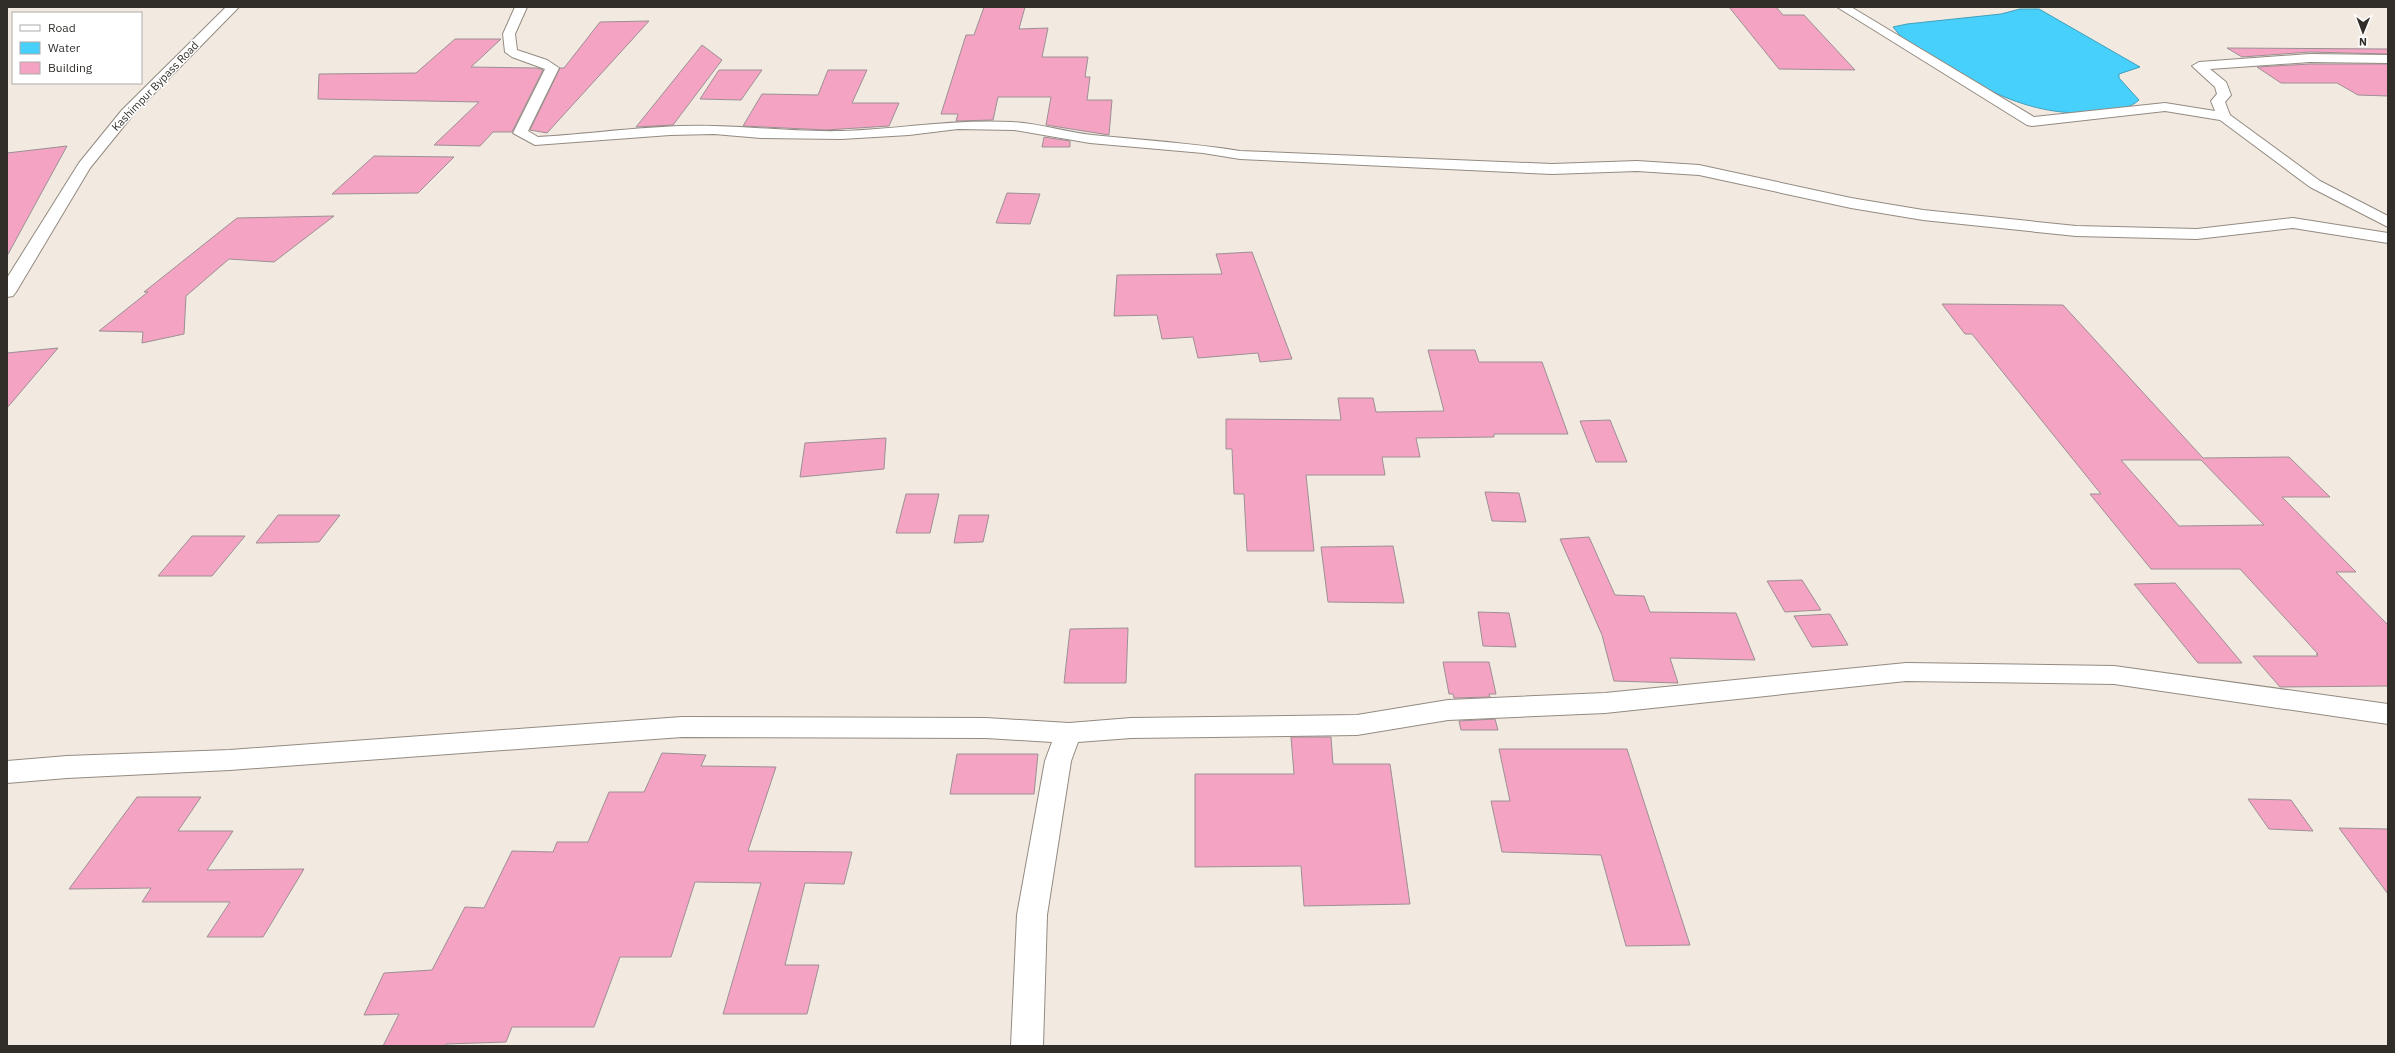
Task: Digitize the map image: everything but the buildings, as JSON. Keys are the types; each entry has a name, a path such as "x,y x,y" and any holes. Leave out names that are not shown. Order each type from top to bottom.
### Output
{"street":[{"name":"Kashimpur Bypass Road","path":"7,292 84,166 127,113 233,7"},
{"path":"521,7 509,34 511,52 521,57 542,61 552,68 520,133 535,141 580,140 670,131 714,130 761,134 841,135 909,131 958,125 1014,126 1120,143 1203,149 1240,155 1552,169 1637,166 1699,170 1851,203 1908,213 2076,231 2197,234 2293,224 2388,238"},
{"path":"1843,7 2032,122 2165,107 2224,117 2315,184 2388,222"},
{"path":"2224,117 2218,101 2224,95 2221,85 2199,66 2310,58 2388,59"},
{"path":"7,772 67,767 230,760 682,727 986,728 1069,733 1131,728 1357,725 1448,710 1605,703 1906,672 2114,675 2388,714"},
{"path":"1028,1046 1032,915 1058,760 1069,733"}],"water":[{"path":"2020,9 2039,9 2140,67 2119,74 2119,78 2139,100 2127,107 2119,109 2077,113 2050,110 2023,104 1973,82 1949,68 1902,38 1893,27 1907,24 2001,14"}]}
